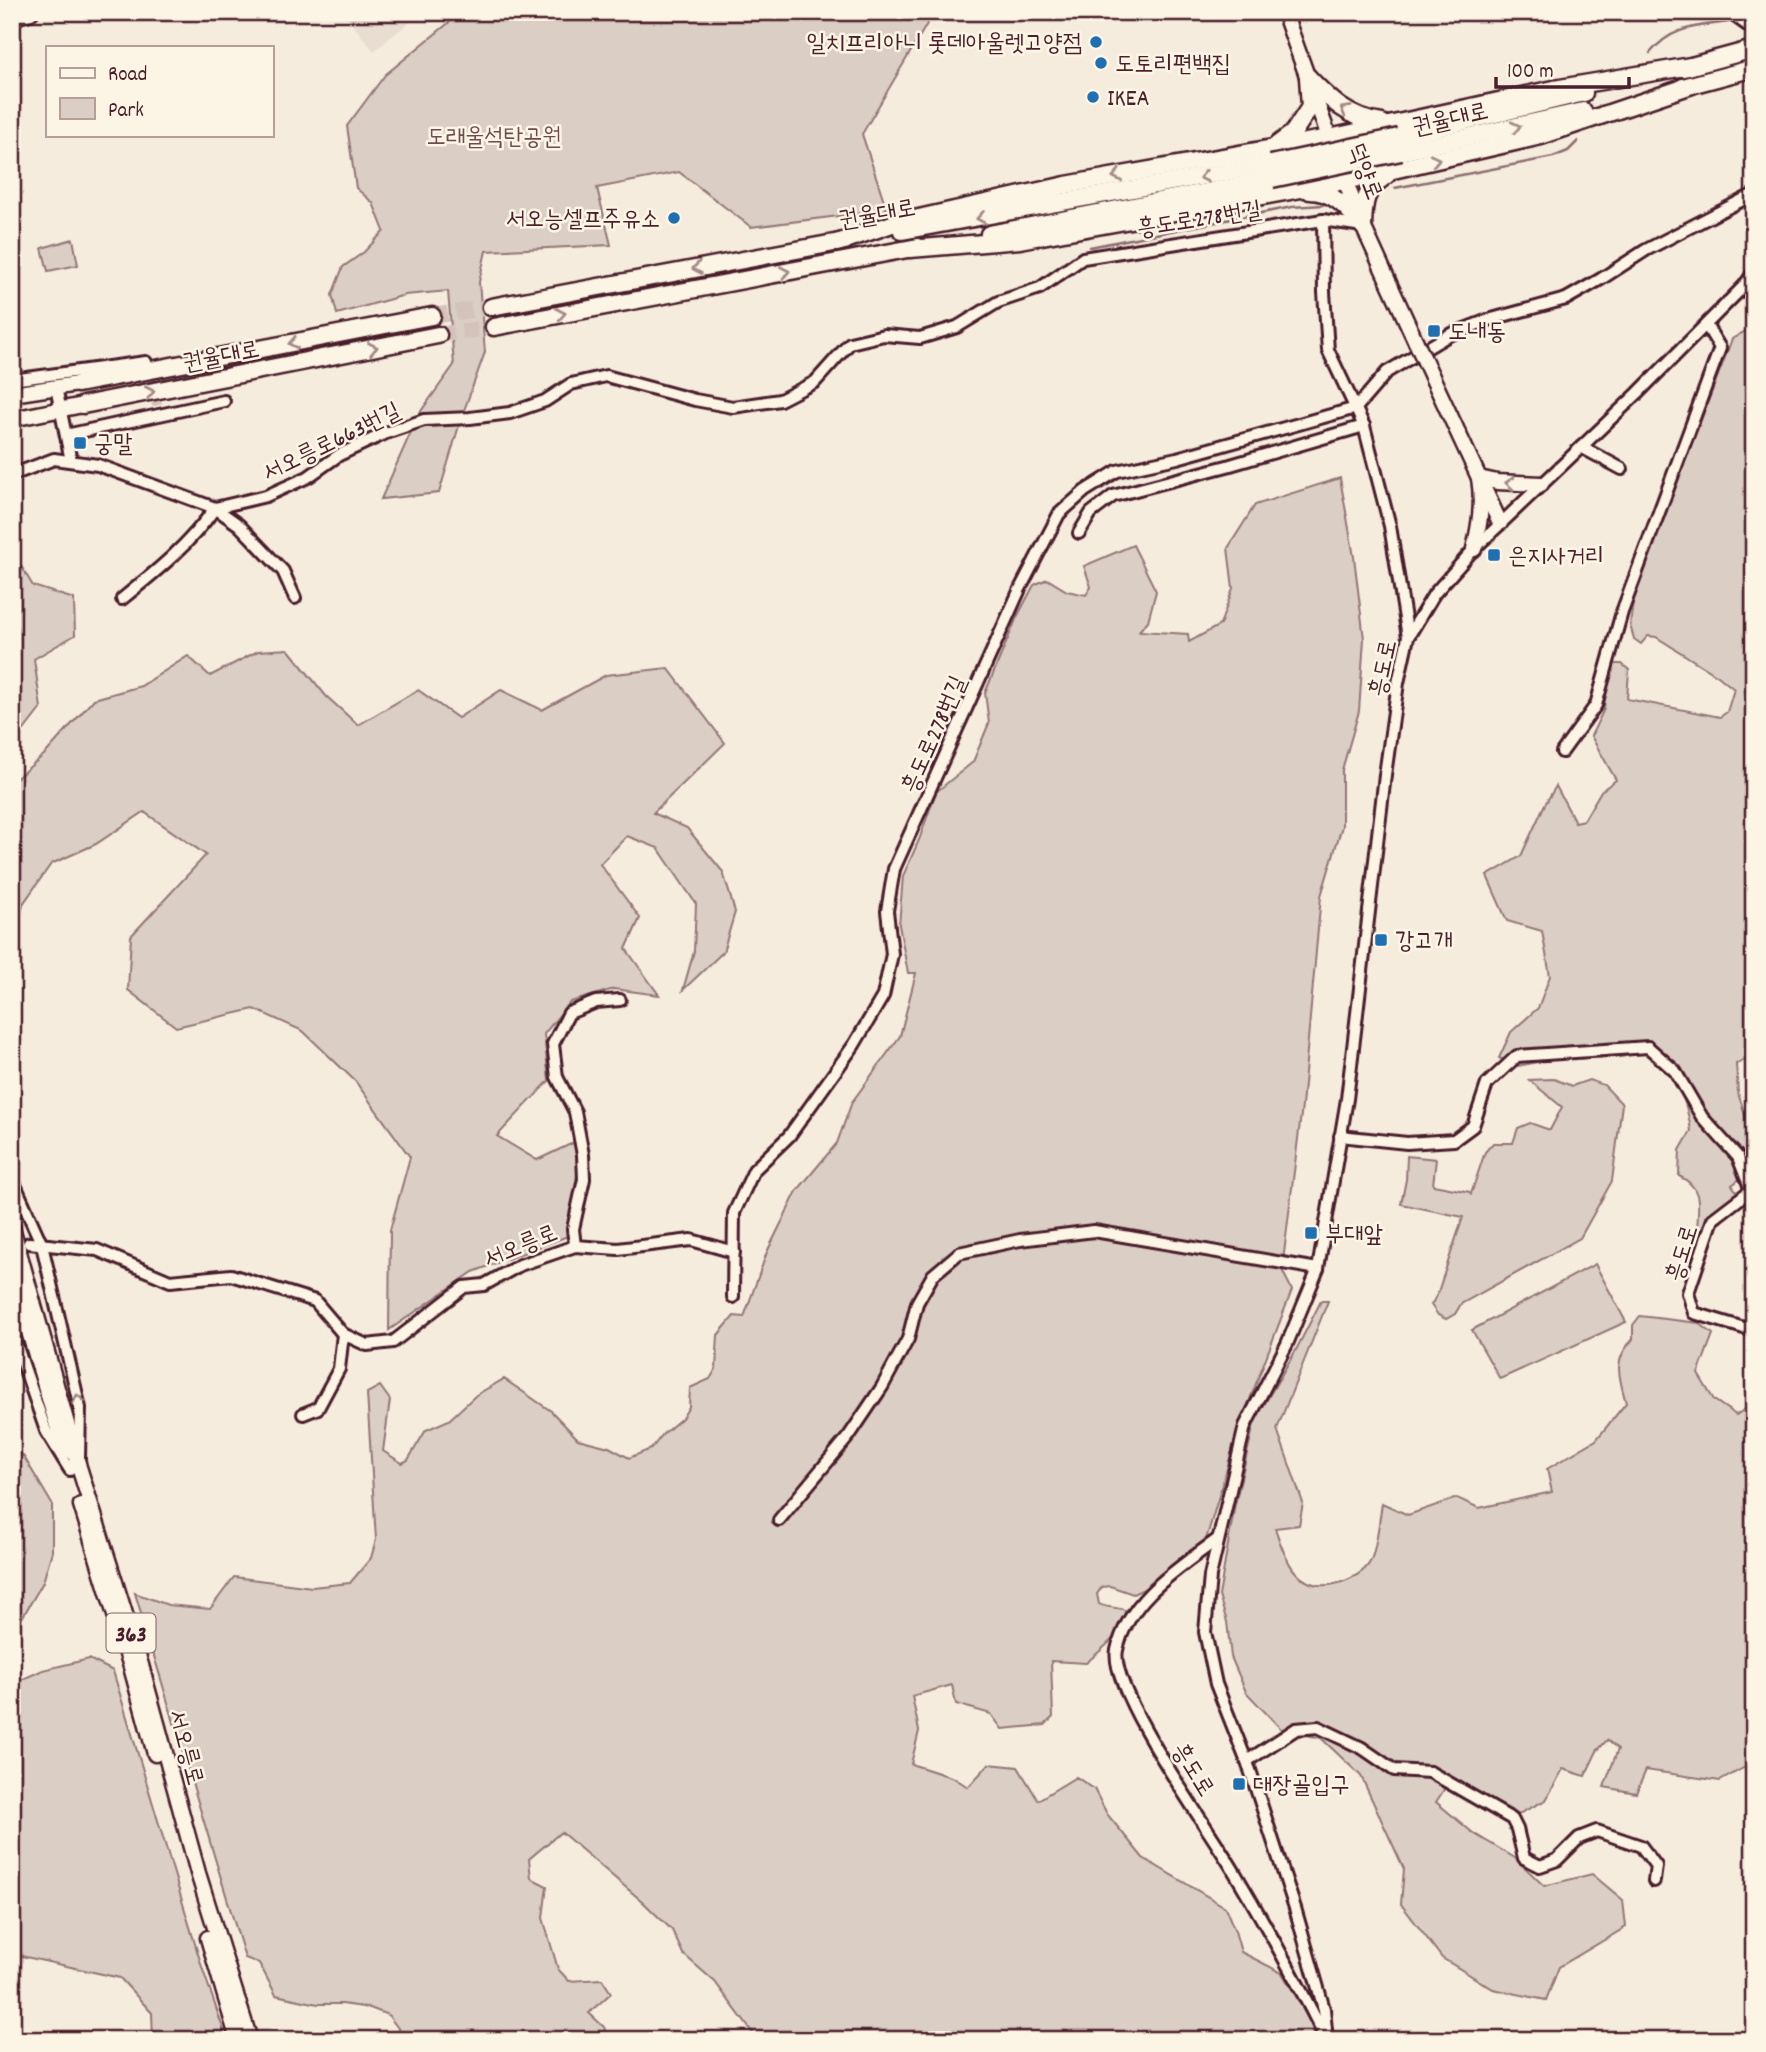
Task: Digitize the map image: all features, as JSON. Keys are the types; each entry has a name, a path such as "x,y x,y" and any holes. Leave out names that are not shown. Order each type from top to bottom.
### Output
{"highway":[{"name":"권율대로","path":"1397,138 1752,49"},
{"name":"권율대로","path":"1397,138 1692,85 1754,68"},
{"path":"1308,77 1335,105 1397,138"},
{"path":"1275,146 1293,133 1310,107 1308,77"},
{"path":"910,249 1020,240 1345,181 1541,136 1692,85"},
{"path":"837,243 892,224 961,207 1275,146 1329,138 1397,138"},
{"path":"1395,169 1371,162 1365,140 1397,138"},
{"path":"1271,171 1397,138"},
{"path":"1275,146 1302,153 1308,174 1290,190"},
{"path":"1363,226 1363,202 1372,186 1395,169"},
{"name":"권율대로","path":"491,307 1075,201 1271,171"},
{"name":"권율대로","path":"494,327 910,249 1271,171"},
{"path":"1290,190 1324,191 1344,205 1363,226"},
{"name":"권율대로","path":"78,384 432,316"},
{"name":"권율대로","path":"83,405 438,335"}],"main road":[{"path":"12,18 31,12"},
{"name":"덕양로","path":"1284,12 1363,226 1479,478"},
{"name":"권율대로","path":"12,394 78,384"},
{"name":"권율대로","path":"12,419 83,405"},
{"path":"1479,478 1497,482 1541,484"},
{"path":"1479,478 1500,523"},
{"path":"1474,549 1481,518 1479,478"},
{"name":"서오릉로","path":"12,1227 75,1468 238,2040"},
{"name":"서오릉로","path":"12,1275 141,1665 198,1873 250,2040"}],"street":[{"path":"1728,12 1752,29"},
{"path":"1356,408 1387,372 1449,335 1488,320 1566,299 1646,250 1754,194"},
{"path":"1324,220 1324,292 1328,350 1364,426 1390,526 1408,637"},
{"name":"흥도로278번길","path":"424,420 510,413 545,401 571,384 606,376 695,400 733,407 780,400 815,382 850,343 884,335 920,338 957,327 998,302 1040,288 1083,258 1324,220 1363,226"},
{"name":"흥도로","path":"1327,2040 1321,1996 1295,1908 1247,1761 1216,1684 1206,1632 1210,1576 1245,1426 1287,1344 1318,1269 1340,1136 1398,683 1408,637 1434,594 1474,549 1749,283 1754,272"},
{"path":"1562,751 1596,705 1622,612 1720,348 1706,325"},
{"path":"12,380 146,362 146,366"},
{"path":"56,387 71,461"},
{"path":"66,435 159,411 223,401"},
{"name":"흥도로278번길","path":"733,1297 734,1213 754,1170 789,1136 855,1045 883,996 892,954 887,911 894,869 1020,589 1059,514 1085,491 1117,471 1177,458 1356,408"},
{"name":"서오릉로663번길","path":"215,508 266,496 307,477 339,455 386,433 424,420"},
{"path":"1079,533 1091,513 1113,496 1364,426"},
{"path":"1581,447 1622,469"},
{"path":"12,475 54,459 98,465 215,508 239,525 276,563 283,571 295,598"},
{"path":"122,599 197,534 215,508"},
{"path":"575,1246 573,1229 584,1179 583,1154 575,1112 557,1077 553,1044 569,1013 596,1002 620,1000"},
{"name":"흥도로","path":"1340,1136 1407,1143 1454,1140 1473,1126 1487,1084 1517,1056 1648,1047 1675,1071 1702,1117 1738,1157 1751,1190 1713,1219 1688,1293 1695,1313 1754,1331"},
{"name":"서오릉로","path":"12,1178 42,1245 80,1408 75,1468"},
{"path":"779,1520 849,1436 882,1387 908,1339 917,1303 933,1275 959,1253 1020,1240 1094,1231 1318,1269"},
{"name":"서오릉로","path":"343,1334 367,1345 393,1342 464,1287 484,1285 520,1265 575,1246 618,1249 691,1240 734,1252"},
{"path":"29,1242 97,1250 170,1281 231,1275 315,1301 343,1334 339,1369 318,1408 303,1414"},
{"name":"서오릉로","path":"12,1332 46,1431 75,1468"},
{"name":"흥도로","path":"1219,1539 1180,1567 1140,1604 1124,1630 1116,1653 1122,1681 1161,1758 1233,1870 1287,1962 1327,2040"},
{"path":"1247,1761 1296,1729 1318,1727 1363,1748 1394,1770 1430,1772 1512,1819 1524,1858 1532,1862 1541,1866 1557,1860 1579,1838 1597,1831 1641,1846 1656,1866 1654,1881"}],"shaded area":[{"path":"342,12 422,12 374,51"}],"green space":[{"name":"도래울석탄공원","path":"462,12 934,12 862,134 887,210 751,227 679,172 597,188 611,245 486,251 479,282 485,352 439,493 381,499 419,414 454,365 448,291 405,295 337,314 332,295 343,267 364,252 384,231 373,203 356,188 347,126 385,75"},
{"path":"73,239 78,265 48,271 42,248"},
{"path":"1754,326 1754,1056 1736,1064 1738,1093 1754,1142 1754,1168 1732,1185 1737,1192 1735,1202 1724,1208 1721,1223 1708,1231 1697,1230 1696,1192 1679,1176 1680,1150 1691,1131 1686,1105 1672,1078 1645,1052 1621,1057 1553,1059 1518,1066 1499,1058 1511,1032 1538,1008 1550,976 1542,931 1507,921 1487,876 1521,856 1556,786 1575,822 1584,820 1601,791 1616,780 1591,736 1604,709 1607,670 1613,664 1622,664 1629,670 1627,699 1720,717 1727,712 1734,689 1656,637 1648,636 1641,644 1634,639 1630,625 1634,595 1732,339"},
{"path":"1340,478 1354,557 1364,639 1359,711 1342,770 1342,826 1321,896 1302,1106 1282,1270 1292,1290 1239,1428 1205,1543 1155,1584 1133,1594 1110,1586 1102,1587 1097,1594 1099,1604 1125,1610 1124,1619 1112,1640 1086,1663 1051,1661 1053,1717 1045,1725 1002,1729 991,1714 956,1704 952,1685 912,1696 919,1731 911,1764 954,1778 968,1787 989,1764 1018,1767 1038,1800 1076,1777 1094,1789 1107,1814 1143,1858 1225,1907 1241,1952 1282,1973 1309,2017 1315,2040 758,2040 715,1982 683,1954 672,1930 561,1832 529,1859 531,1878 547,1886 543,1918 558,1969 569,1981 602,1979 611,1993 589,2013 604,2027 609,2040 407,2040 388,2015 370,2008 318,2004 276,1995 259,1963 245,1958 135,1593 168,1605 210,1609 234,1577 312,1587 350,1583 371,1558 376,1540 367,1393 380,1386 390,1400 383,1451 402,1463 408,1460 426,1430 449,1420 476,1395 504,1379 551,1411 578,1439 609,1447 629,1458 651,1449 663,1434 682,1418 689,1407 690,1388 710,1379 716,1369 718,1335 734,1316 744,1317 767,1252 797,1191 837,1143 852,1102 900,1036 916,973 908,973 899,925 903,876 936,792 973,762 989,723 985,693 1017,617 1034,585 1047,579 1067,591 1086,595 1091,587 1084,566 1133,545 1156,591 1148,621 1139,631 1188,634 1189,642 1220,625 1233,588 1228,548 1255,505"},
{"path":"12,551 33,586 74,599 75,635 34,659 41,708 24,730 12,726"},
{"path":"288,649 326,696 358,725 418,690 458,718 501,690 542,710 606,675 668,668 725,743 653,813 687,828 723,872 735,912 723,952 683,990 694,951 696,904 658,848 627,836 600,864 640,918 626,949 659,995 614,989 570,1002 544,1034 549,1081 497,1136 537,1160 575,1142 578,1168 568,1236 473,1272 389,1330 390,1230 410,1157 355,1081 303,1031 254,1009 176,1027 128,990 131,936 206,855 144,812 96,844 51,864 23,904 12,961 12,782 46,753 94,699 141,686 188,656 210,676 258,651"},
{"path":"1554,1079 1572,1086 1589,1080 1604,1085 1622,1104 1612,1181 1580,1238 1461,1304 1455,1314 1446,1319 1438,1315 1431,1305 1437,1295 1463,1217 1401,1204 1407,1156 1436,1159 1433,1185 1471,1194 1485,1152 1493,1143 1513,1143 1518,1128 1530,1123 1550,1130 1562,1107 1529,1080"},
{"path":"1595,1264 1626,1322 1500,1379 1472,1330"},
{"path":"1321,1301 1328,1301 1277,1429 1303,1503 1299,1525 1275,1528 1295,1572 1313,1584 1325,1585 1348,1580 1367,1566 1378,1534 1382,1503 1408,1515 1457,1498 1479,1508 1552,1492 1547,1469 1596,1440 1626,1403 1620,1377 1620,1362 1622,1354 1633,1339 1633,1325 1640,1316 1699,1323 1713,1334 1698,1374 1714,1400 1736,1415 1754,1403 1754,1762 1720,1781 1646,1770 1636,1793 1604,1787 1618,1749 1607,1740 1597,1751 1585,1776 1563,1769 1546,1800 1515,1816 1447,1785 1436,1802 1473,1833 1515,1858 1544,1886 1592,1874 1623,1900 1626,1927 1559,1967 1546,2000 1493,1989 1442,1958 1401,1904 1404,1869 1361,1776 1321,1738 1282,1730 1246,1692 1231,1657 1227,1622 1219,1596 1235,1504 1255,1420"},
{"path":"12,1447 24,1457 52,1504 52,1551 43,1582 12,1635"},
{"path":"89,1659 113,1671 202,1967 227,2040 153,2040 152,2013 120,1978 17,1955 12,1957 12,1678 21,1680 43,1670"}],"waterway":[{"path":"1745,20 1754,18"},
{"path":"1650,53 1668,37 1688,28 1735,21"},
{"path":"1395,188 1553,157 1568,151 1578,141"},
{"path":"1090,247 1292,207 1323,205"}],"tunnel":[{"path":"432,316 491,307"},
{"path":"438,335 494,327"},
{"path":"146,367 158,408"}],"place":[{"name":"일치프리아니 롯데아울렛고양점","path":"1096,42"},
{"name":"도토리편백집","path":"1101,63"},
{"name":"IKEA","path":"1093,97"},
{"name":"서오능셀프주유소","path":"674,218"},
{"name":"도내동","path":"1434,331"},
{"name":"궁말","path":"80,443"},
{"name":"은지사거리","path":"1494,555"},
{"name":"강고개","path":"1381,940"},
{"name":"부대앞","path":"1311,1233"},
{"name":"대장골입구","path":"1239,1784"}]}
